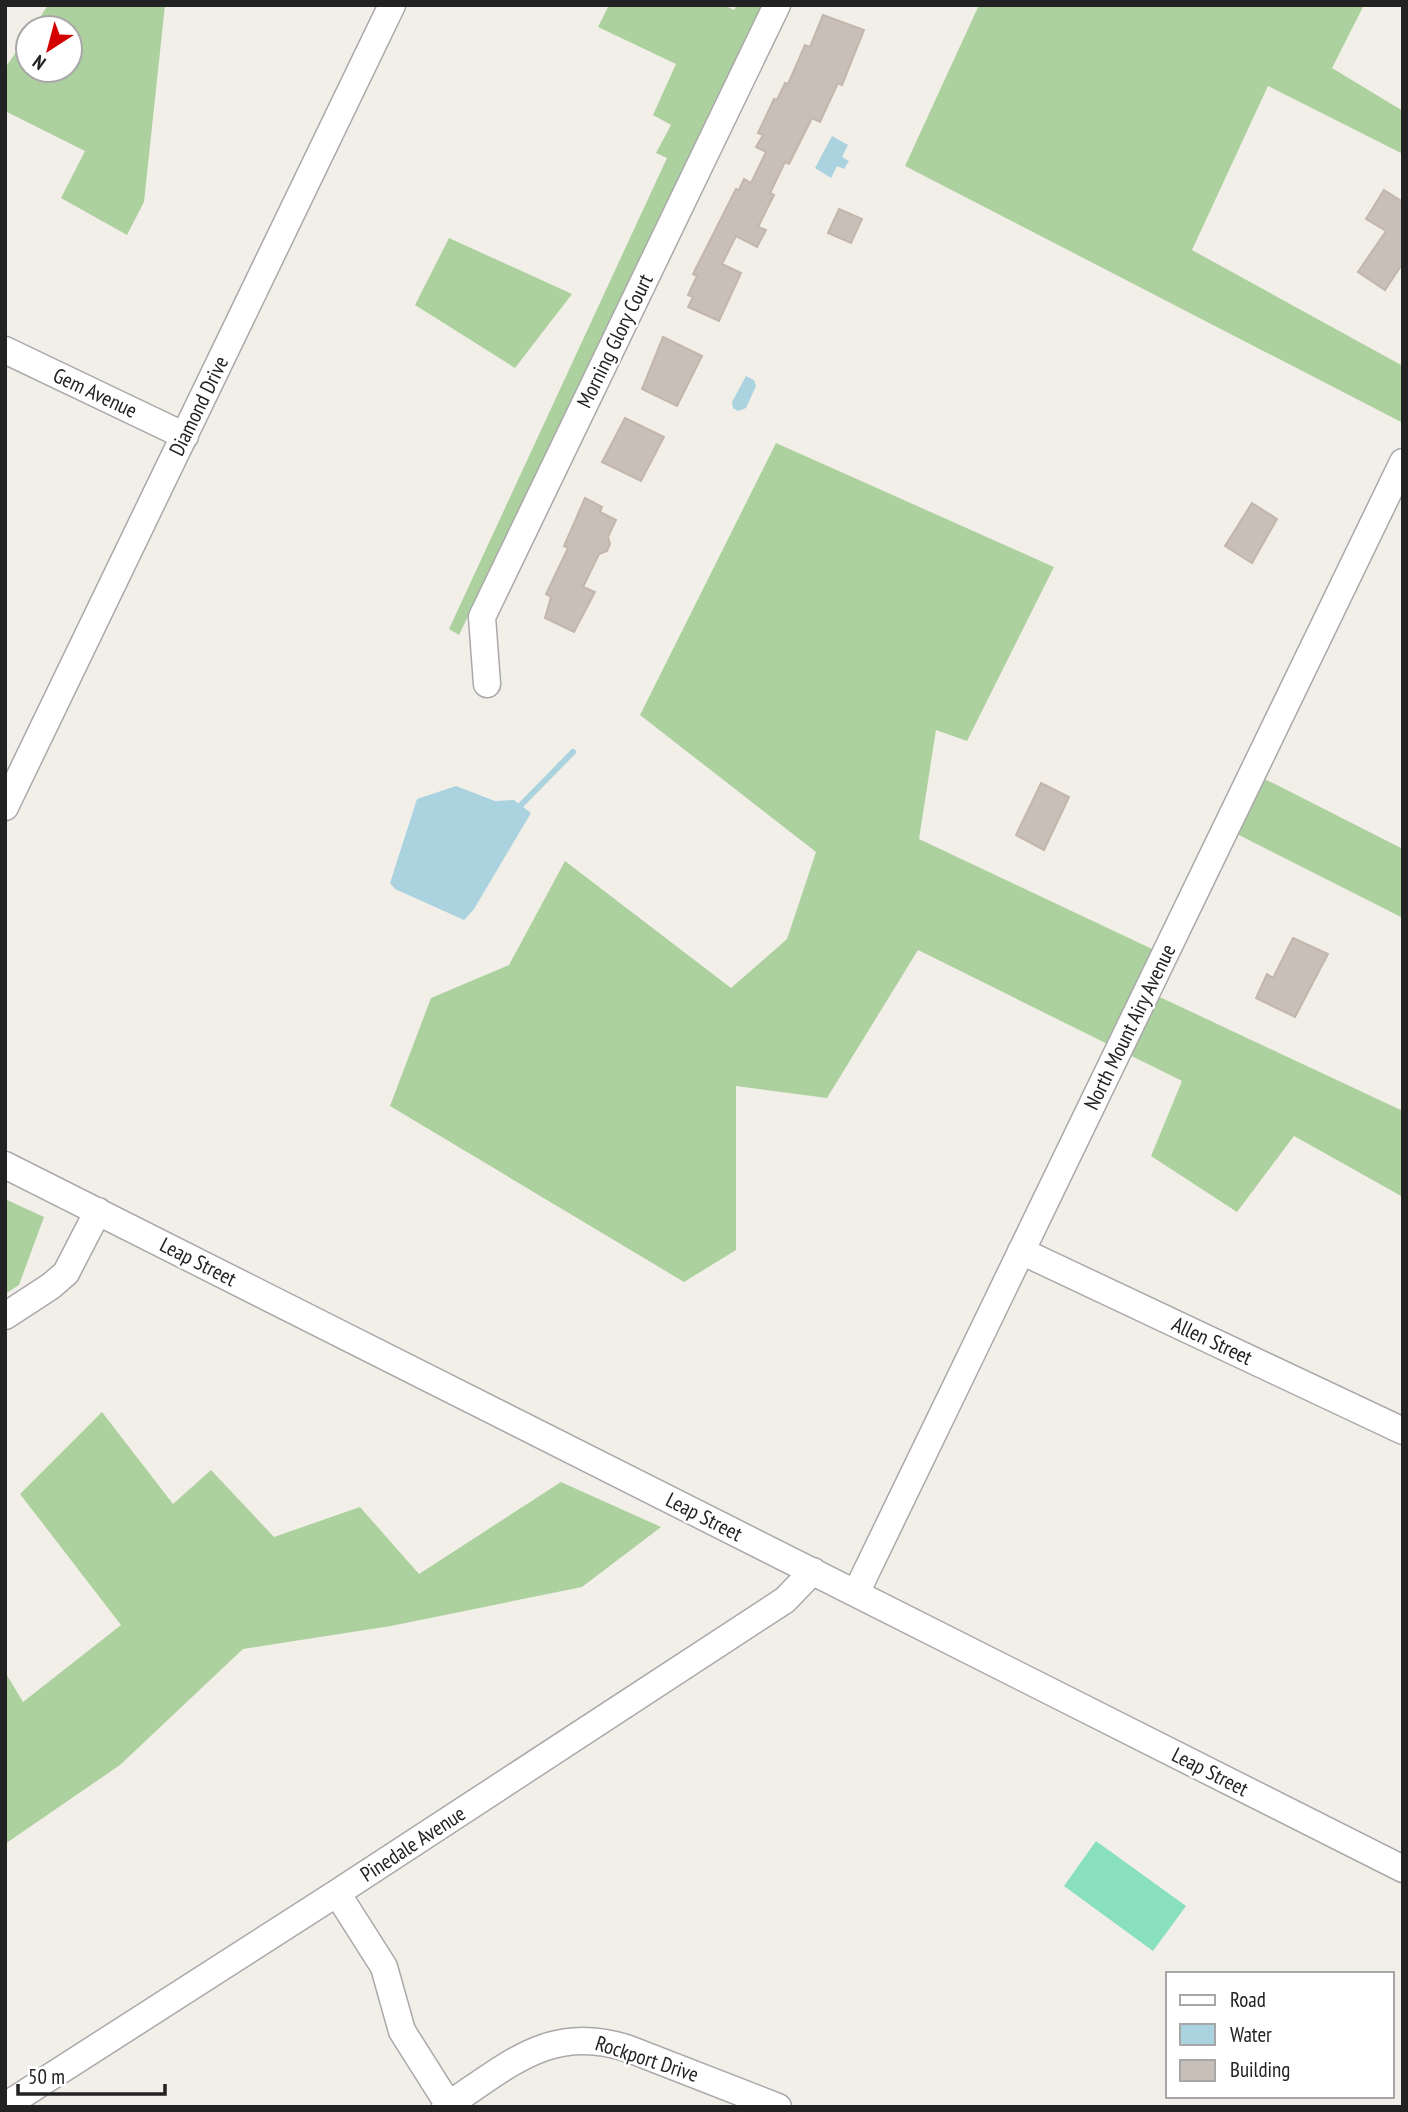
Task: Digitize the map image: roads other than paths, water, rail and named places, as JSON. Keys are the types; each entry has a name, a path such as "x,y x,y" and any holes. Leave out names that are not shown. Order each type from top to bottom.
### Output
{"street":[{"name":"Diamond Drive","path":"5,807 392,5"},
{"name":"Morning Glory Court","path":"487,684 482,617 777,5"},
{"name":"Gem Avenue","path":"5,350 185,436"},
{"name":"North Mount Airy Avenue","path":"856,1593 1403,462"},
{"name":"Leap Street","path":"5,1166 1403,1869"},
{"path":"5,1316 66,1273 98,1212"},
{"name":"Allen Street","path":"1021,1251 1403,1432"},
{"name":"Pinedale Avenue","path":"5,2106 337,1894 785,1600 813,1571"},
{"path":"337,1894 384,1966 398,2022 448,2106"},
{"name":"Rockport Drive","path":"448,2106 535,2048 558,2041 580,2039 629,2049 778,2107"}],"water":[{"path":"832,136 848,145 842,157 849,161 844,169 837,166 831,178 815,168"},
{"path":"746,376 754,380 756,386 746,408 738,411 733,408 732,402"},
{"path":"456,786 495,801 514,800 531,813 474,909 464,920 395,889 390,883 417,799"}],"waterway":[{"path":"521,805 573,752"}]}
